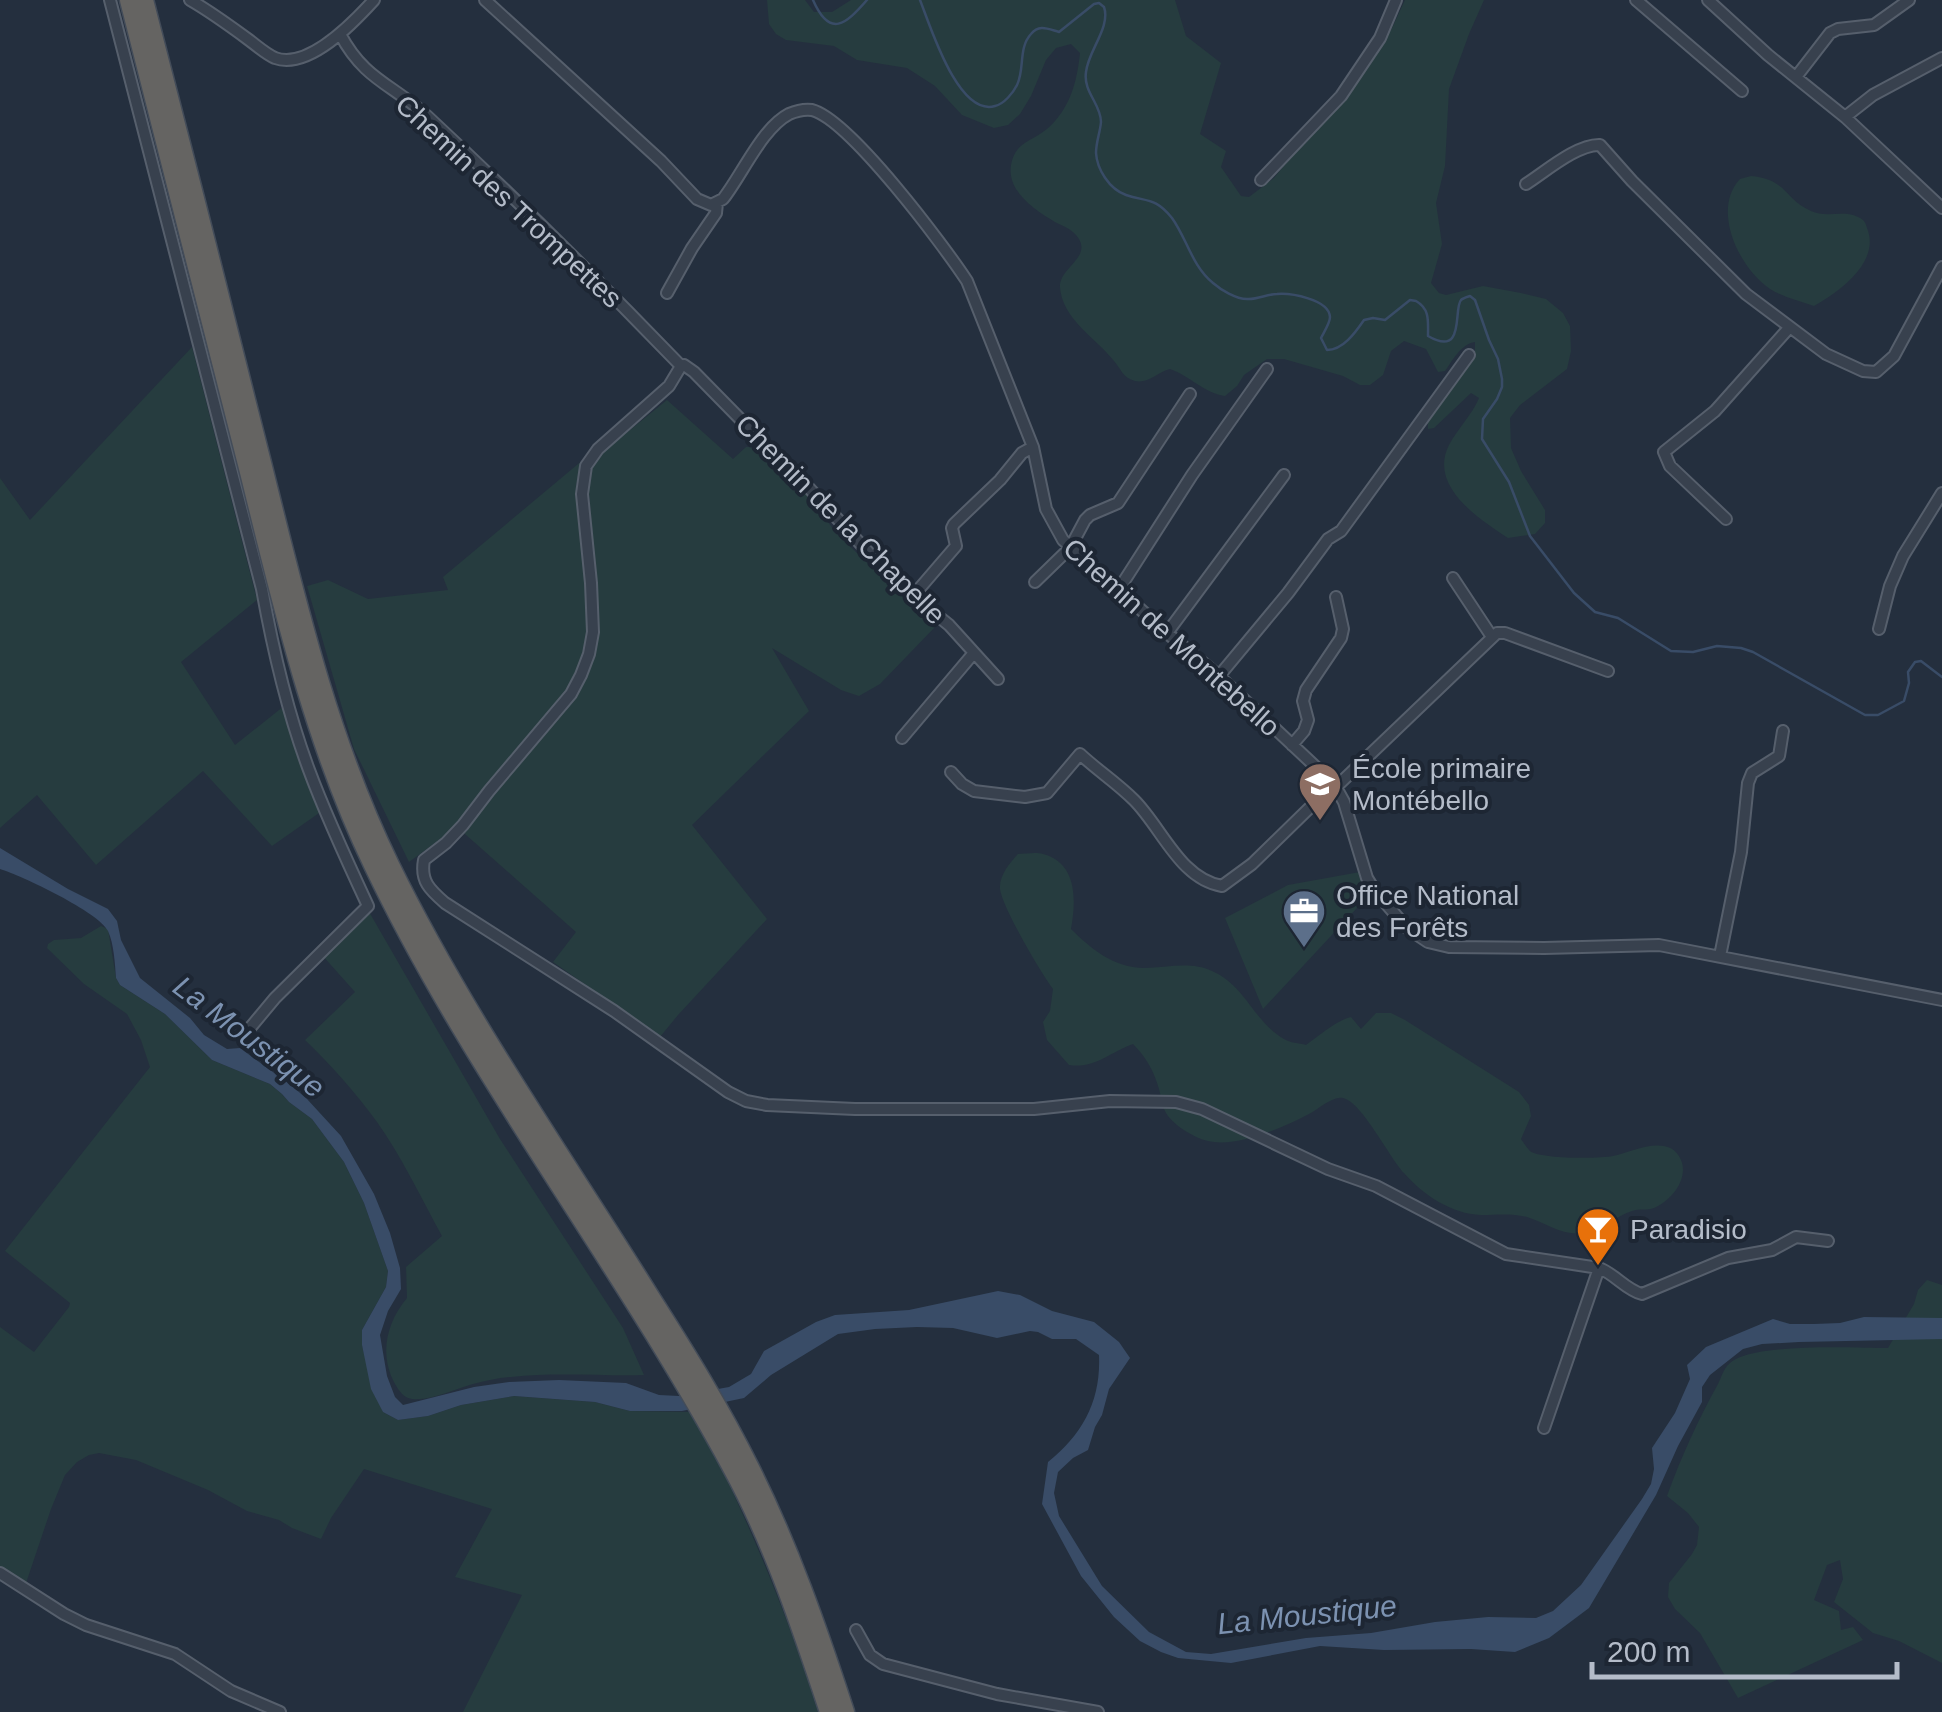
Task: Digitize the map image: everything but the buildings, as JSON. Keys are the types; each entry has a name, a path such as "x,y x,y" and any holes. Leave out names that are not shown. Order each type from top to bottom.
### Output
{"highway":[{"path":"128,0 290,636 328,755 370,861 464,1033 594,1236 693,1380"},
{"path":"144,0 304,632 342,750 387,859 432,947 713,1416 750,1466 822,1639 845,1712"},
{"path":"713,1416 769,1548 829,1712"}],"street":[{"path":"110,0 262,588 288,707 337,840 368,906 274,998 250,1028"},
{"path":"190,0 274,58 287,60 326,45 374,0"},
{"path":"485,0 662,162 697,199 706,204 717,203"},
{"path":"1262,180 1341,96 1380,38 1396,0"},
{"path":"1636,0 1742,91"},
{"path":"1708,0 1845,117 1942,208"},
{"path":"1796,77 1830,34 1838,29 1874,25 1909,0"},
{"name":"Chemin des Trompettes","path":"340,34 358,63 424,113 531,214 681,366"},
{"path":"1845,117 1873,95 1942,58"},
{"name":"Chemin de Montebello","path":"667,293 716,214 717,203 778,122 801,110 814,110 889,179 967,282 1034,446 1052,524 1070,548 1219,676 1335,786 1344,802 1367,878 1407,928 1428,942 1449,948 1659,945 1942,1000"},
{"path":"1526,184 1579,150 1600,145 1746,294 1789,328 1863,372 1876,372 1894,356 1942,267"},
{"path":"1726,519 1670,466 1664,452 1716,411 1789,328"},
{"path":"1219,676 1328,539 1341,531 1469,355"},
{"path":"681,366 669,386 598,449 586,466 582,494 591,583 589,654 571,694 463,825 424,860 423,877 428,888 445,902 728,1092 746,1100 767,1105 855,1109 1034,1110 1110,1101 1176,1102 1202,1109 1328,1169 1376,1186 1506,1254 1599,1268 1636,1293 1647,1294 1728,1258 1772,1250 1796,1237 1828,1241"},
{"name":"Chemin de la Chapelle","path":"681,366 694,372 746,424 772,457 809,488 914,596 949,625 998,679"},
{"path":"1119,589 1192,475 1267,369"},
{"path":"1035,582 1070,548 1090,515 1118,503 1190,394"},
{"path":"914,596 956,546 954,524 1022,453 1034,446"},
{"path":"1166,634 1284,475"},
{"path":"1879,629 1896,571 1942,494"},
{"path":"1453,578 1492,637"},
{"path":"1292,746 1308,720 1306,690 1343,629 1336,596"},
{"path":"952,772 974,791 1026,797 1047,793 1080,754 1136,801 1183,864 1203,880 1222,886 1252,864 1496,633 1608,670"},
{"path":"902,738 973,654"},
{"path":"1720,956 1741,852 1748,783 1752,773 1779,756 1782,731"},
{"path":"1544,1428 1599,1268"},
{"path":"0,1573 75,1620 175,1654 231,1691 280,1712"},
{"path":"856,1630 870,1656 882,1664 996,1694 1098,1712"}],"green space":[{"path":"767,0 805,0 814,12 832,12 851,0 1175,0 1186,36 1221,63 1200,134 1226,151 1221,167 1241,196 1249,197 1274,178 1365,65 1392,28 1405,0 1484,0 1449,89 1445,166 1436,203 1442,244 1431,283 1446,295 1483,286 1546,299 1563,313 1570,326 1567,369 1520,405 1510,418 1511,448 1545,510 1545,523 1535,534 1508,538 1460,500 1445,474 1449,445 1479,398 1471,393 1434,428 1428,429 1428,422 1475,354 1475,342 1461,349 1445,371 1438,372 1426,349 1404,341 1391,351 1383,375 1370,385 1284,359 1267,359 1244,375 1225,396 1210,392 1170,369 1140,381 1125,375 1073,318 1062,298 1061,280 1079,255 1080,242 1071,230 1031,206 1018,192 1011,175 1016,152 1047,129 1067,104 1080,53 1071,44 1056,48 1046,60 1020,114 1008,125 994,128 962,115 935,86 907,68 857,60 834,46 786,40 769,24"},
{"path":"1751,176 1779,185 1811,211 1853,215 1866,224 1870,241 1863,264 1835,293 1814,306 1770,289 1739,253 1732,238 1728,206 1740,179"},
{"path":"192,347 257,600 181,662 235,745 284,706 322,811 272,846 203,771 96,865 37,795 0,828 0,478 30,520"},
{"path":"667,400 733,459 746,447 752,447 809,497 837,534 935,627 880,684 859,696 841,690 772,648 809,711 692,825 767,919 660,1037 553,962 576,932 457,827 409,862 354,749 307,586 328,580 368,599 448,590 443,577 584,459 576,485 586,587 596,590 588,478 598,456"},
{"path":"1018,854 1043,854 1063,866 1074,896 1071,929 1113,961 1133,967 1187,966 1212,971 1233,985 1274,1032 1306,1045 1351,1017 1361,1029 1376,1013 1391,1013 1519,1092 1529,1105 1531,1116 1521,1139 1530,1151 1557,1157 1596,1158 1649,1146 1668,1147 1681,1160 1680,1182 1667,1200 1654,1208 1632,1211 1596,1229 1576,1233 1527,1217 1470,1214 1439,1202 1404,1173 1358,1109 1343,1098 1287,1125 1246,1139 1220,1142 1196,1137 1168,1116 1152,1070 1133,1044 1078,1066 1069,1065 1047,1040 1043,1022 1050,1011 1053,989 1014,924 1000,889 1003,874"},
{"path":"1360,872 1370,894 1263,1009 1225,918 1288,885"},
{"path":"368,910 500,1139 623,1328 644,1375 506,1377 419,1399 407,1397 397,1387 386,1351 394,1318 407,1298 406,1267 442,1236 377,1122 305,1040 355,992 322,955"},
{"path":"101,926 108,929 120,985 165,1014 212,1060 270,1084 312,1119 344,1162 364,1203 388,1271 386,1287 362,1330 367,1365 383,1412 398,1420 514,1396 595,1402 630,1411 694,1412 762,1559 818,1712 463,1712 522,1595 455,1577 492,1509 364,1469 321,1539 247,1511 136,1460 99,1453 89,1455 65,1475 24,1589 0,1573 0,1327 34,1352 70,1303 5,1251 150,1067 127,1014 84,984 47,948 54,940 81,938"},
{"path":"1927,1280 1942,1285 1942,1663 1899,1641 1873,1633 1834,1602 1843,1579 1840,1560 1827,1565 1814,1600 1839,1611 1841,1630 1853,1627 1863,1640 1738,1698 1700,1633 1668,1597 1669,1583 1697,1545 1699,1527 1667,1496 1690,1439 1729,1364 1758,1352 1780,1349 1888,1348"}],"water":[{"path":"0,848 108,909 117,921 121,940 140,978 190,1018 204,1035 227,1049 240,1048 292,1086 341,1136 374,1194 400,1268 401,1289 380,1335 387,1376 395,1397 403,1405 474,1387 559,1380 626,1383 659,1395 679,1396 729,1387 751,1374 764,1351 835,1315 909,1310 998,1291 1020,1295 1052,1311 1094,1322 1119,1342 1130,1358 1109,1389 1088,1450 1058,1472 1054,1493 1059,1516 1102,1586 1149,1632 1186,1652 1211,1654 1435,1622 1536,1618 1553,1611 1581,1585 1651,1484 1652,1448 1675,1413 1690,1379 1687,1365 1706,1347 1773,1319 1814,1324 1864,1317 1942,1318 1942,1339 1799,1342 1743,1349 1710,1375 1702,1387 1702,1402 1656,1495 1589,1608 1549,1638 1515,1652 1320,1646 1231,1663 1178,1658 1140,1641 1114,1617 1081,1576 1042,1504 1048,1462 1080,1428 1097,1387 1099,1355 1076,1339 1052,1339 1030,1331 997,1338 953,1328 875,1329 838,1334 771,1375 744,1398 682,1411 630,1411 595,1402 514,1396 398,1420 383,1412 371,1389 362,1330 386,1287 388,1271 364,1203 344,1162 312,1119 270,1084 212,1060 165,1014 120,985 110,936 102,923 59,896 0,869"}],"waterway":[{"path":"813,0 826,20 839,24 867,0"},
{"path":"920,0 947,66 969,98 982,106 998,105 1013,91 1024,46 1034,31 1044,28 1059,32 1094,4 1104,7 1104,23 1086,79 1100,116 1096,153 1105,178 1120,192 1150,201 1166,211 1200,269 1224,291 1247,299 1291,295 1323,306 1330,317 1321,338 1327,350 1343,344 1364,320 1385,320 1410,300 1421,304 1426,312 1428,336 1448,341 1456,330 1461,300 1470,296 1475,300 1502,379 1497,399 1483,419 1482,439 1509,482 1530,536 1574,593 1595,612 1618,618 1671,651 1693,652 1717,646 1753,652 1865,715 1878,715 1904,701 1908,672 1915,662 1921,661 1942,677"}],"place":[{"name":"École primaire Montébello","path":"1320,822"},
{"name":"Office National des Forêts","path":"1304,949"},
{"name":"Paradisio","path":"1598,1267"}],"water label":[{"name":"La Moustique","path":"249,1037"},
{"name":"La Moustique","path":"1307,1615"}]}
